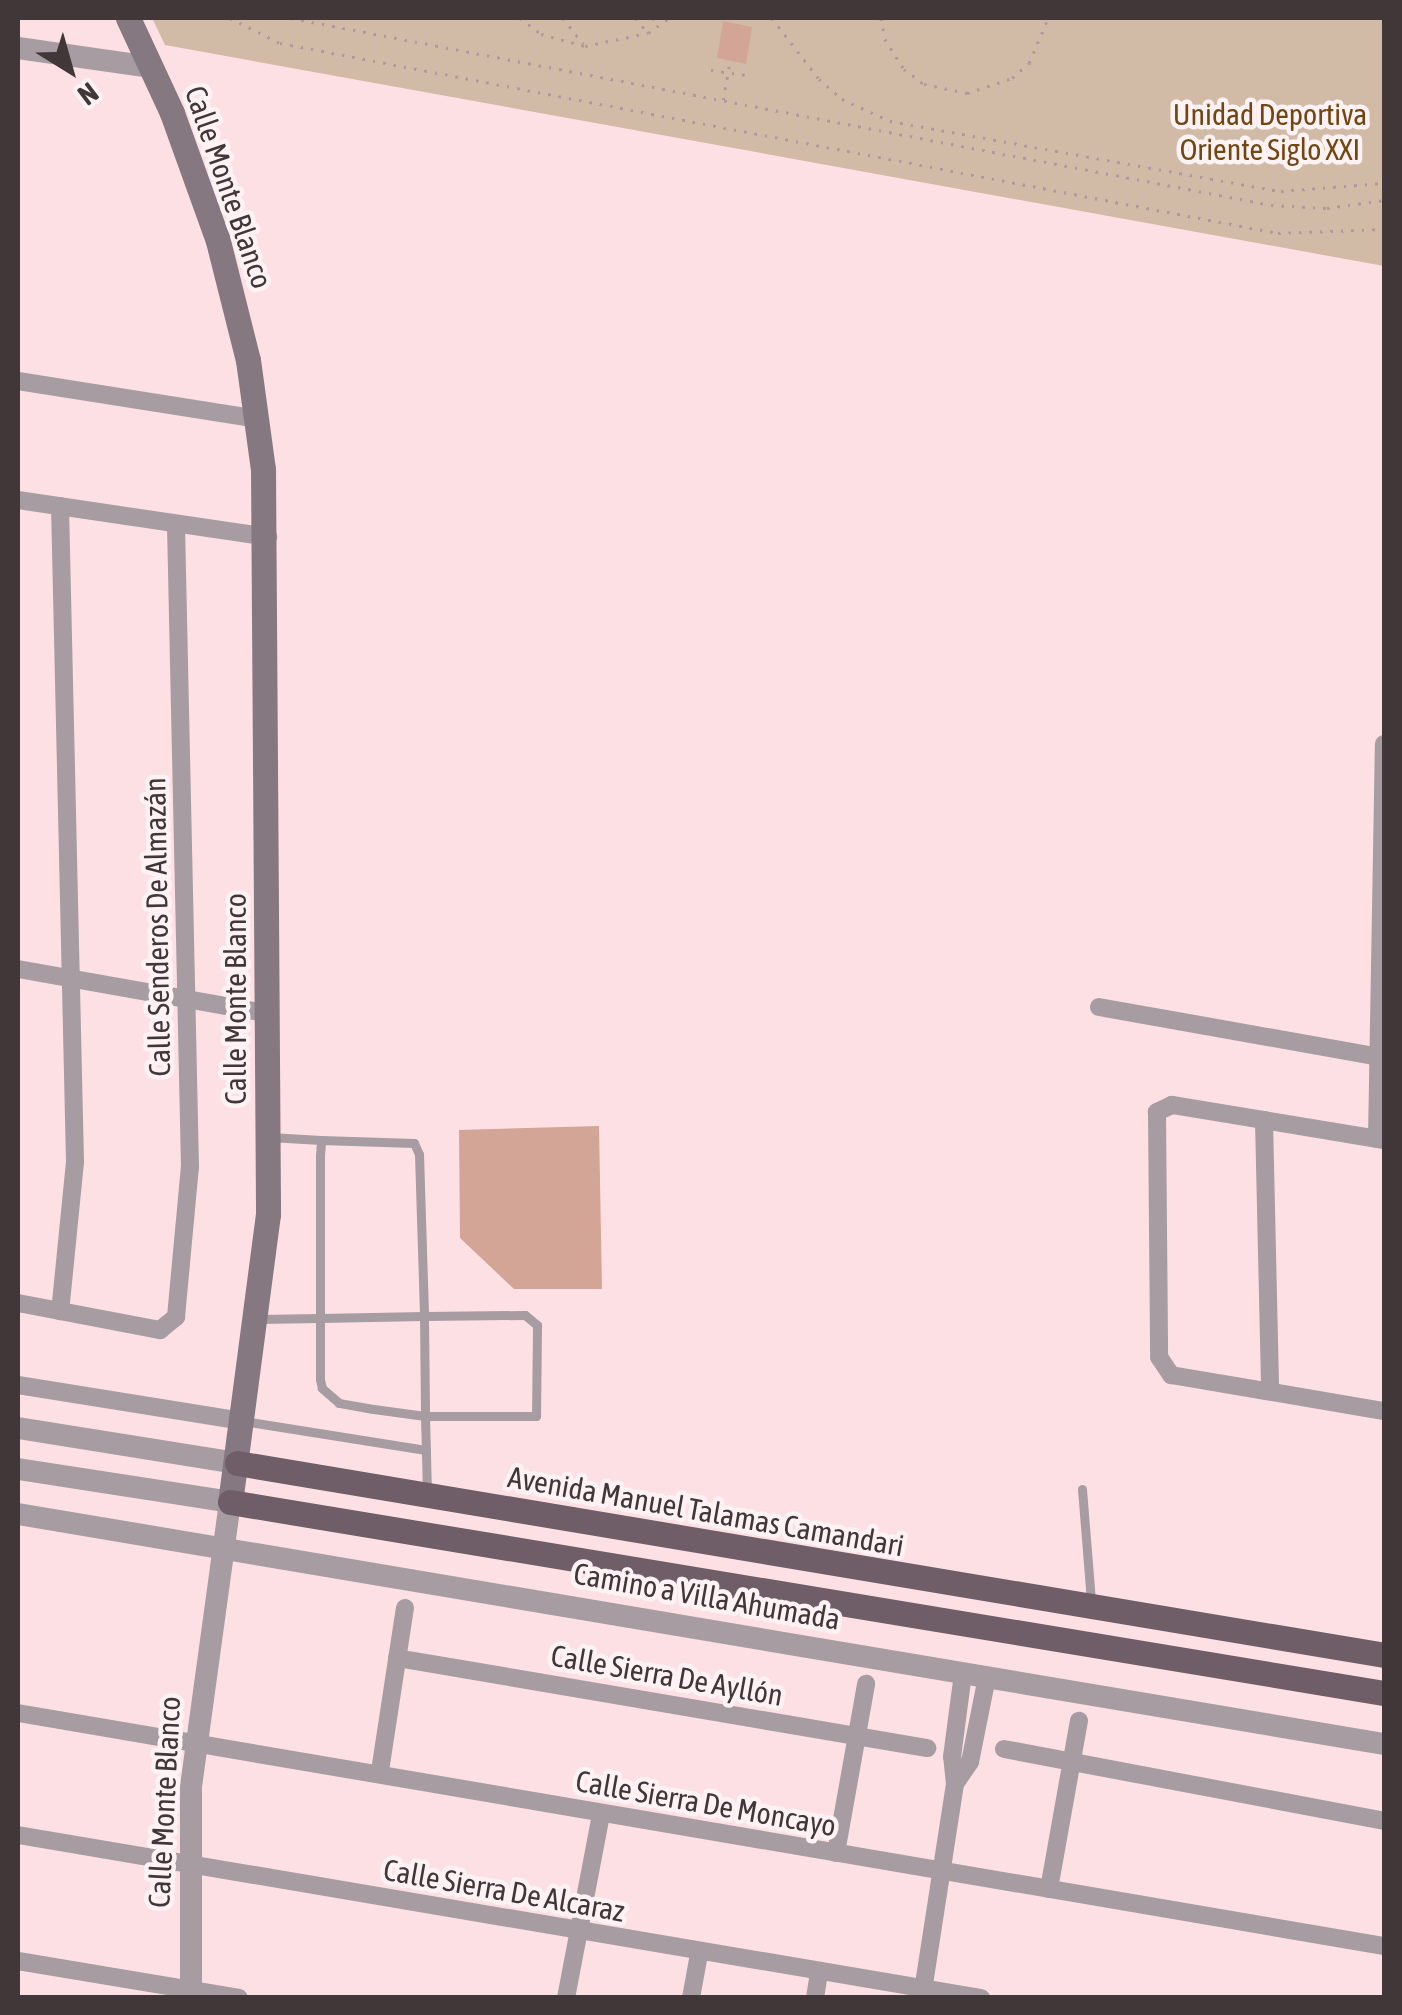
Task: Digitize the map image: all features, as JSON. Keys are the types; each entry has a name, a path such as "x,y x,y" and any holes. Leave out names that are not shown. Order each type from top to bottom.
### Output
{"main road":[{"name":"Calle Monte Blanco","path":"128,18 152,67 218,241 259,419 268,537 269,1137 258,1319 230,1502"},
{"name":"Avenida Manuel Talamas Camandari","path":"237,1463 1384,1655"},
{"path":"230,1502 1384,1693"}],"street":[{"path":"18,48 152,67"},
{"path":"18,381 259,419"},
{"path":"18,500 268,537"},
{"path":"18,1304 60,1311 75,1162 60,506"},
{"name":"Calle Senderos De Almazán","path":"60,1311 160,1330 171,1326 188,1213 176,524"},
{"path":"1384,744 1381,1139 1172,1106 1157,1112 1159,1357 1171,1375 1384,1411"},
{"path":"18,969 266,1013"},
{"path":"1099,1007 1381,1058"},
{"path":"1264,1120 1270,1392"},
{"path":"18,1385 243,1421"},
{"name":"Avenida Manuel Talamas Camandari","path":"18,1428 237,1463"},
{"path":"18,1469 230,1502"},
{"name":"Calle Monte Blanco","path":"191,1994 188,1862 196,1741 230,1502"},
{"name":"Camino a Villa Ahumada","path":"18,1514 800,1641 963,1674 1384,1744"},
{"path":"380,1771 405,1608"},
{"name":"Calle Sierra De Ayllón","path":"397,1658 927,1748"},
{"path":"922,1992 956,1784 952,1757 963,1674"},
{"path":"956,1784 970,1762 987,1677"},
{"path":"836,1853 866,1684"},
{"name":"Calle Sierra De Moncayo","path":"18,1713 380,1771 601,1814 1384,1946"},
{"path":"1049,1888 1079,1721"},
{"path":"1004,1749 1384,1821"},
{"path":"566,1998 601,1814"},
{"name":"Calle Sierra De Alcaraz","path":"18,1835 922,1992 982,1998"},
{"path":"692,1998 699,1954"},
{"path":"18,1961 191,1994 240,1998"},
{"path":"815,1998 819,1972"}],"lane":[{"path":"269,1137 409,1142 418,1147 427,1496"},
{"path":"258,1319 320,1318 424,1316 530,1317 537,1325 538,1410 532,1419 426,1416 339,1403 326,1394 320,1379 320,1318 321,1140"},
{"path":"243,1421 426,1450"},
{"path":"1082,1488 1092,1608"}],"path":[{"path":"230,18 280,42 1278,233 1384,230"},
{"path":"291,18 1271,205 1327,208 1384,200"},
{"path":"520,18 541,34 585,46 648,33 669,18"},
{"path":"562,18 585,46"},
{"path":"636,18 648,33"},
{"path":"653,18 659,26"},
{"path":"772,18 819,79 842,99 890,121 1281,191 1384,183"},
{"path":"882,18 885,39 904,69 924,84 967,93 1012,78 1030,63 1048,18"},
{"path":"723,101 730,61"},
{"path":"712,70 748,75"}],"green space":[{"name":"Unidad Deportiva Oriente Siglo XXI","path":"152,18 1384,18 1384,266 165,45"}],"building":[{"path":"723,21 752,27 746,64 717,58"},
{"path":"599,1126 602,1289 514,1289 460,1238 459,1130"}]}
